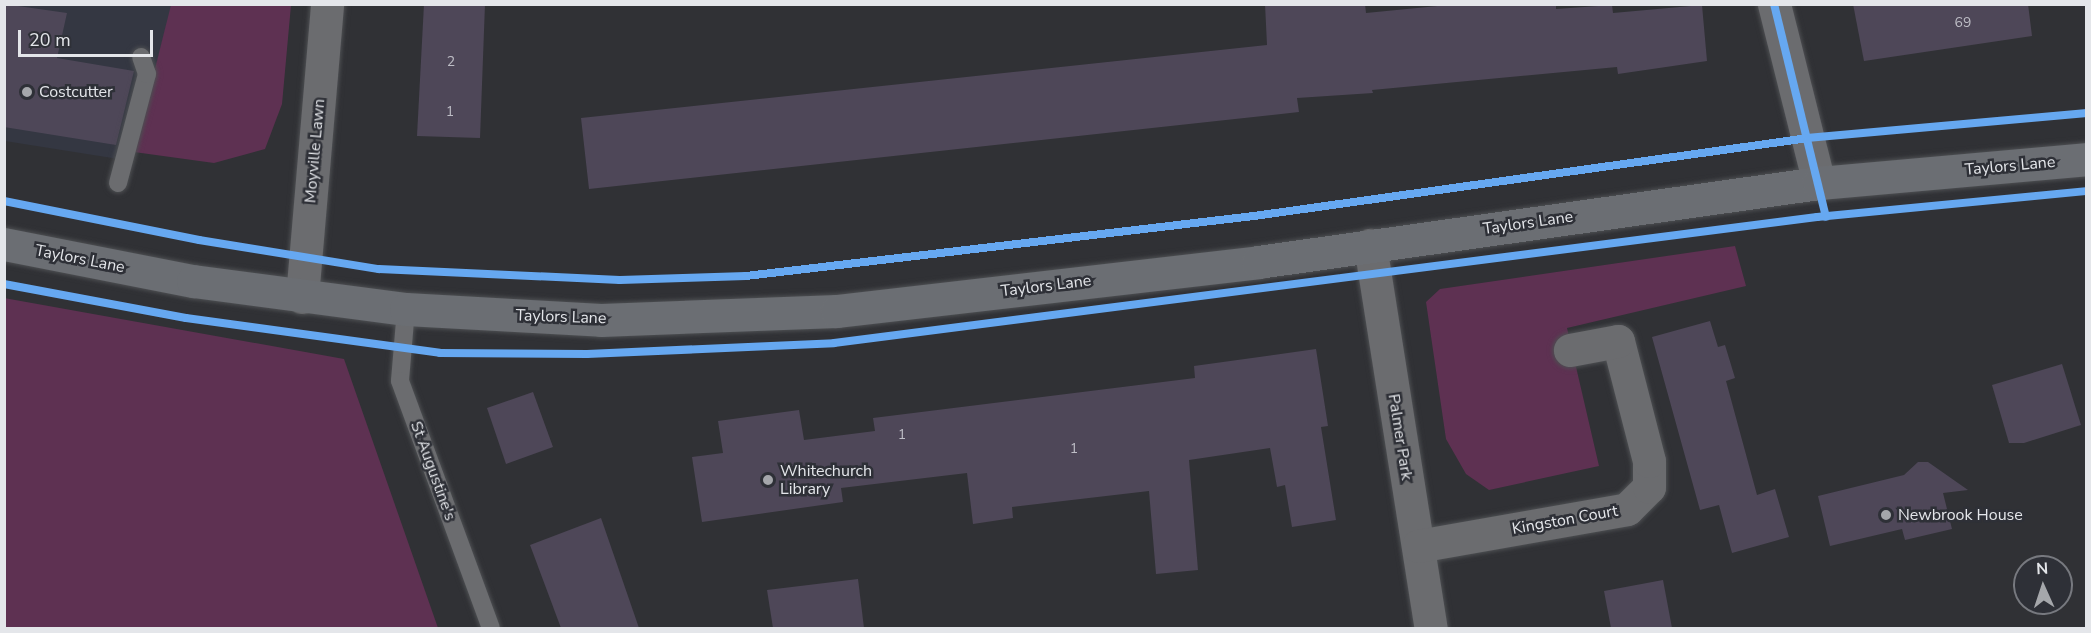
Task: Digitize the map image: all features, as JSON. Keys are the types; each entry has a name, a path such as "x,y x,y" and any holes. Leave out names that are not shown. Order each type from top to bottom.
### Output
{"main road":[{"name":"Taylors Lane","path":"4,244 193,281 406,309 601,320 837,311 1370,245 1819,183 2086,159"}],"street":[{"name":"Moyville Lawn","path":"302,297 327,4"},
{"path":"1774,4 1819,183"},
{"name":"Palmer Park","path":"1370,245 1431,628"},
{"name":"Kingston Court","path":"1418,546 1627,509 1649,487 1649,461 1618,341 1570,350"}],"lane":[{"path":"118,183 147,74 141,57"},
{"name":"St Augustine's","path":"406,309 400,381 491,628"}],"shaded area":[{"path":"4,5 172,5 131,161 5,141"},
{"path":"171,5 291,5 282,104 265,149 214,163 134,152"},
{"path":"1735,246 1746,286 1567,328 1599,466 1489,490 1466,474 1446,439 1426,302 1440,289"},
{"path":"4,298 344,359 438,628 5,628"}],"building":[{"path":"4,4 67,13 57,58 134,71 116,145 4,127"},
{"path":"424,4 485,4 480,138 417,136"},
{"path":"1265,4 1365,4 1366,13 1458,4 1556,4 1556,9 1612,5 1613,13 1702,5 1707,61 1618,74 1617,67 1372,90 1373,93 1297,98 1299,112 589,189 581,118 1267,45"},
{"path":"1853,4 2028,4 2032,36 1864,61"},
{"path":"1710,321 1718,347 1725,345 1735,378 1726,381 1757,495 1775,489 1789,537 1732,553 1719,505 1700,510 1652,337"},
{"path":"1316,349 1328,426 1321,427 1336,520 1292,527 1285,485 1277,487 1270,448 1189,460 1198,570 1156,574 1149,491 1012,507 1013,518 973,524 967,473 841,488 843,502 702,522 692,457 723,453 718,421 799,410 804,440 875,431 873,418 1195,378 1194,366"},
{"path":"2062,364 2081,425 2024,443 2009,443 1992,385"},
{"path":"533,392 553,447 506,464 487,408"},
{"name":"Newbrook House","path":"1918,462 1928,462 1968,490 1943,493 1952,529 1905,540 1902,529 1830,546 1818,496 1904,475"},
{"path":"601,518 639,628 561,628 530,545"},
{"path":"858,579 864,628 773,628 767,590"},
{"path":"1663,580 1672,628 1611,628 1604,591"}],"cycle path":[{"path":"1774,4 1826,217"},
{"path":"4,201 199,240 379,269 620,280 746,276 1254,216 1808,138 2086,113"},
{"path":"4,284 186,318 440,353 587,354 834,343 1817,217 2086,191"}],"place":[{"name":"Costcutter","path":"27,92"},
{"name":"Whitechurch Library","path":"768,480"},
{"name":"Newbrook House","path":"1886,515"}]}
